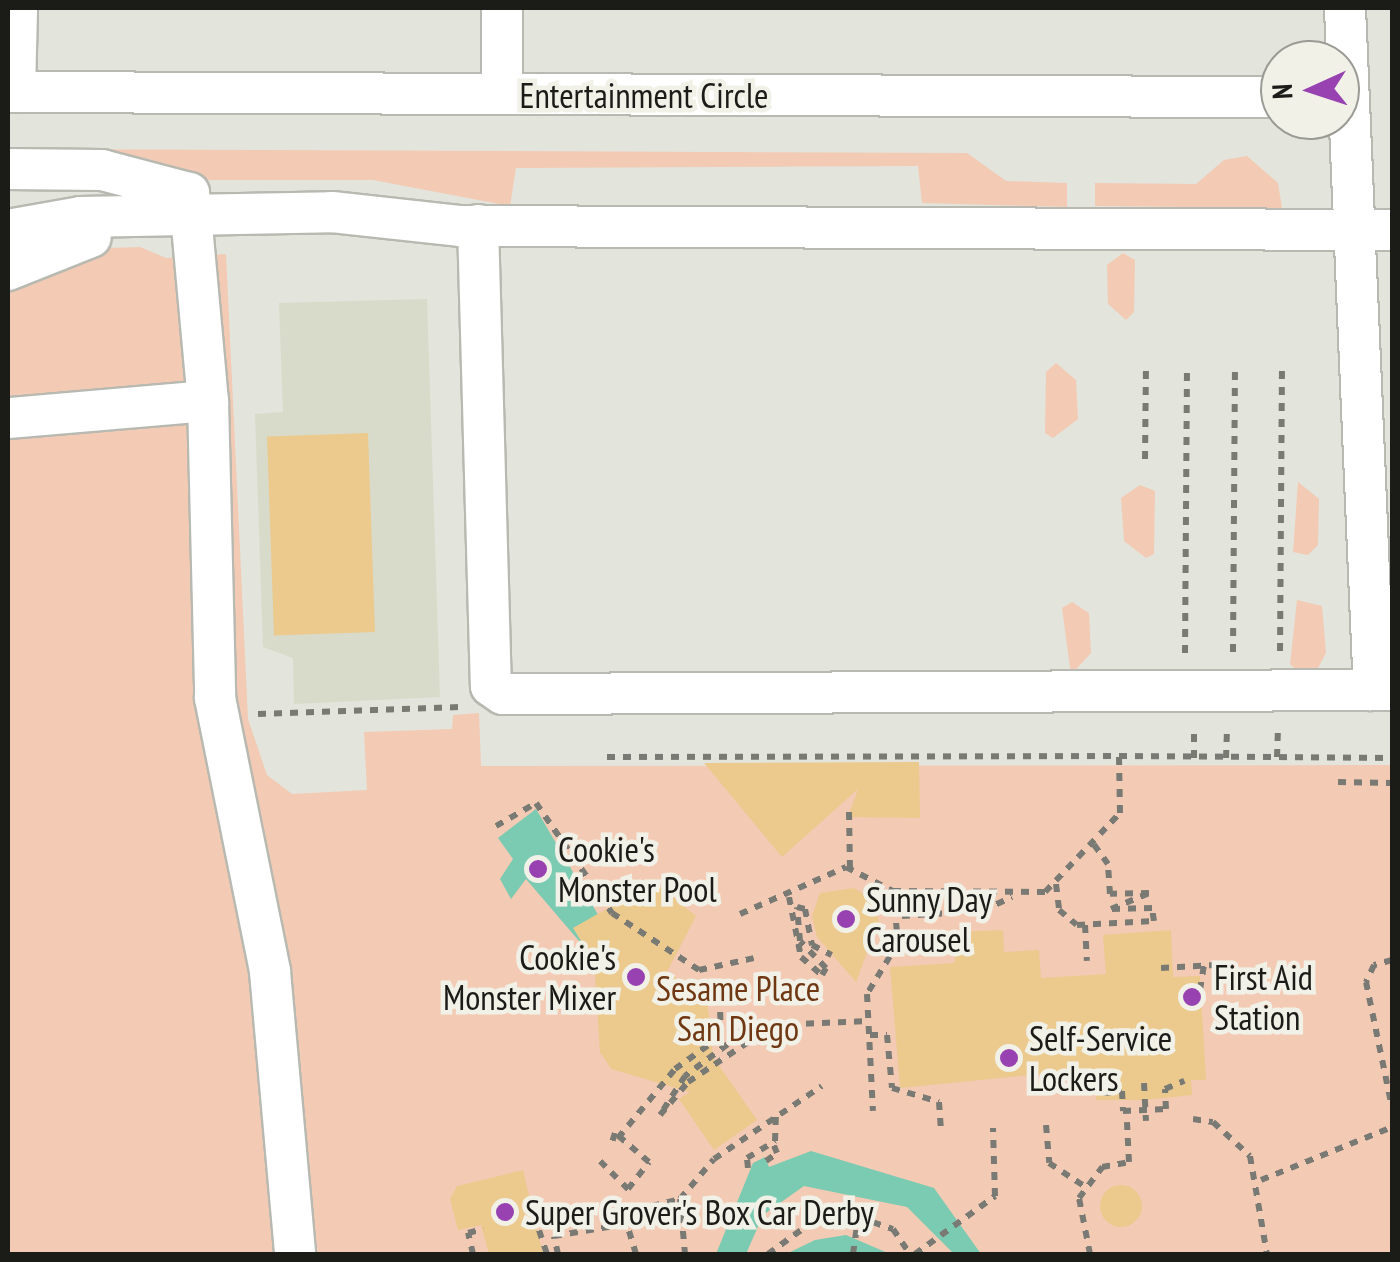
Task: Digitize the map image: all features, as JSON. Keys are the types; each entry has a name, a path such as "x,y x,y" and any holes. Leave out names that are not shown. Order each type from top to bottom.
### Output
{"street":[{"path":"12,92 16,8"},
{"path":"502,8 502,94"},
{"path":"1344,40 1345,8"},
{"name":"Entertainment Circle","path":"12,92 1260,97"},
{"path":"478,225 491,686 503,694 1383,690 1346,140"},
{"path":"8,169 102,170 190,204"},
{"path":"8,230 190,204 362,192 438,204 478,225 1392,230"},
{"path":"8,209 78,194 190,204"},
{"path":"8,270 68,241 190,204"},
{"path":"190,204 208,401 215,698 270,972 295,1254"},
{"path":"8,418 208,401"}],"path":[{"path":"1232,668 1235,368"},
{"path":"1280,669 1282,368"},
{"path":"1185,667 1187,369"},
{"path":"1144,459 1146,370"},
{"path":"252,714 471,707"},
{"path":"607,756 1392,758"},
{"path":"902,916 982,912 1012,896 1056,884 1120,813 1119,756"},
{"path":"1338,782 1392,783"},
{"path":"496,826 536,803 612,914 699,970 754,958"},
{"path":"849,812 850,868"},
{"path":"1056,884 1064,917 1085,925 1154,921 1152,908 1112,909 1149,893 1110,894 1108,864 1094,845"},
{"path":"740,914 789,897 828,870 850,868 894,891 980,885 1012,896"},
{"path":"873,1111 869,986 898,943 902,916 894,891"},
{"path":"789,897 801,957 822,975 826,968 800,940 797,907 805,908 812,945 832,955"},
{"path":"1085,925 1087,961"},
{"path":"1392,960 1374,965 1366,982 1392,1107"},
{"path":"1161,968 1233,964"},
{"path":"1200,990 1204,965"},
{"path":"600,1161 628,1190 649,1162 615,1133 615,1140 676,1069 721,1036 720,999 732,997 740,1035 685,1076 660,1115 688,1082 774,1024 869,1021"},
{"path":"870,1035 887,1035 892,1088 938,1102 941,1128"},
{"path":"1104,1085 1104,1093 1122,1091 1124,1111 1166,1109 1165,1089 1184,1080"},
{"path":"1144,1083 1146,1121"},
{"path":"685,1254 680,1199 714,1159 822,1086"},
{"path":"766,1161 778,1153 773,1143 776,1117"},
{"path":"1194,1119 1241,1146 1261,1180 1267,1254"},
{"path":"1090,1254 1084,1186 1102,1167 1129,1162 1127,1122"},
{"path":"1046,1125 1049,1163 1084,1186"},
{"path":"768,1254 815,1220 858,1217 893,1229 915,1254 988,1204 996,1189 993,1128"},
{"path":"1261,1180 1392,1128"},
{"path":"748,1168 747,1158 773,1143"},
{"path":"558,1254 554,1236 626,1224 658,1198 680,1199"},
{"path":"530,1200 547,1254"},
{"path":"853,1254 858,1217"},
{"path":"626,1224 636,1254"},
{"path":"473,1254 468,1233 482,1230"}],"shaded area":[{"path":"427,299 440,697 294,704 293,658 263,647 255,414 283,412 279,303"},
{"name":"Cookie's Monster Pool","path":"536,809 617,947 597,962 526,879 511,899 500,879 513,859 498,838"},
{"path":"811,1151 934,1188 981,1254 954,1254 907,1207 804,1186 763,1215 746,1254 716,1254 753,1163 765,1157 769,1167"},
{"path":"846,1235 890,1254 786,1254 815,1240"}],"green space":[{"path":"8,149 967,153 1006,181 1067,183 1067,207 922,203 918,166 516,168 510,206 373,180 205,180 149,159 8,158"},
{"path":"1247,156 1278,183 1282,208 1095,206 1095,183 1196,184 1224,160"},
{"name":"Sesame Place San Diego","path":"140,247 166,258 226,254 248,719 267,775 292,794 367,790 364,732 452,729 453,715 479,713 481,766 1392,765 1392,1254 8,1254 8,282 74,249"},
{"path":"1123,253 1135,260 1134,312 1126,320 1108,304 1107,265"},
{"path":"1056,363 1076,380 1078,419 1053,438 1045,433 1046,372"},
{"path":"1298,482 1319,499 1318,545 1308,555 1293,552"},
{"path":"1140,485 1155,491 1154,554 1146,558 1124,541 1121,498"},
{"path":"1297,600 1322,606 1326,653 1318,668 1298,672 1290,664"},
{"path":"1072,602 1089,613 1091,653 1071,675 1062,608"}],"building":[{"path":"368,433 375,632 274,635 267,437"},
{"path":"919,762 920,818 848,817 858,789 782,857 704,763"},
{"path":"654,882 696,916 667,972 707,997 713,1057 757,1120 714,1150 679,1099 690,1092 611,1069 600,1052 594,962 573,928"},
{"name":"Sunny Day Carousel","path":"854,888 873,900 879,921 856,982 817,937 812,916 820,893"},
{"path":"1003,930 1004,952 1039,950 1041,978 1106,974 1103,935 1171,930 1173,977 1200,976 1206,1080 1191,1080 1192,1095 1145,1100 1096,1100 1095,1086 1073,1086 1071,1071 900,1088 890,967 955,963 954,932"},
{"name":"Super Grover's Box Car Derby","path":"523,1170 543,1254 489,1254 481,1225 458,1230 450,1199 457,1186"},
{"path":"1121,1185 1136,1191 1142,1206 1136,1221 1121,1227 1106,1221 1100,1206 1106,1191"}],"place":[{"name":"Cookie's Monster Pool","path":"538,869"},
{"name":"Sunny Day Carousel","path":"846,919"},
{"name":"Cookie's Monster Mixer","path":"636,977"},
{"name":"First Aid Station","path":"1192,997"},
{"name":"Self-Service Lockers","path":"1009,1058"},
{"name":"Super Grover's Box Car Derby","path":"505,1212"}]}
